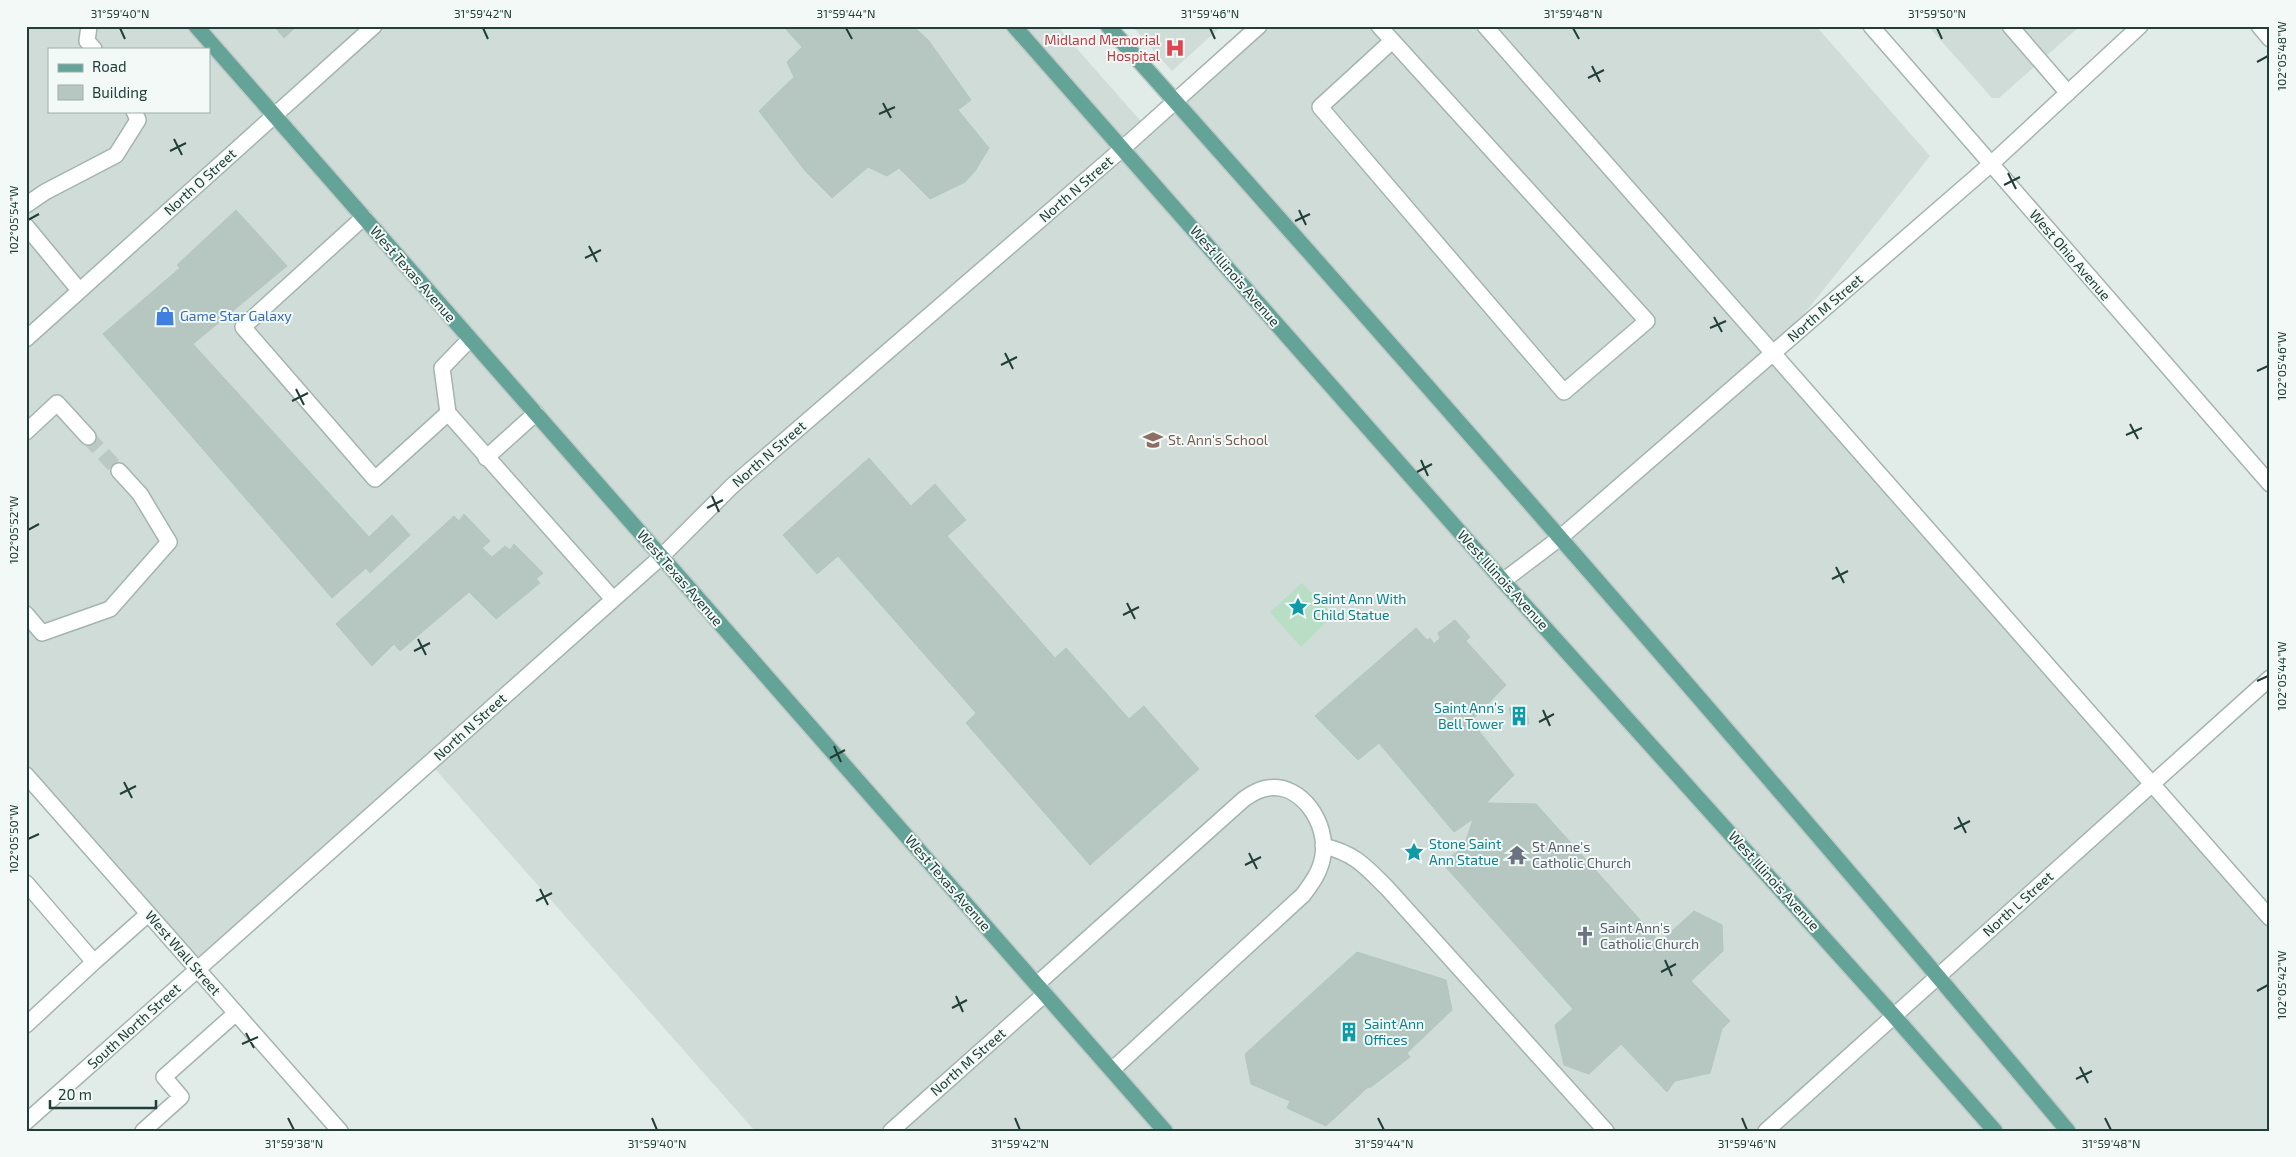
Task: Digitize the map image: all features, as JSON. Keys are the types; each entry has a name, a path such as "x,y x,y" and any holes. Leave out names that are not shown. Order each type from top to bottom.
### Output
{"main road":[{"name":"West Illinois Avenue","path":"1014,26 1503,581 1995,1131"},
{"path":"1108,26 1561,538 1938,976 2068,1131"},
{"name":"West Texas Avenue","path":"202,29 274,116 1165,1131"}],"street":[{"path":"89,26 88,42 93,48"},
{"name":"North O Street","path":"26,339 78,290 374,26"},
{"name":"North N Street","path":"198,970 661,557 732,486 1122,149 1259,26"},
{"path":"1379,26 1647,321 1564,392 1320,107 1392,41"},
{"path":"1485,26 2270,918"},
{"name":"West Ohio Avenue","path":"1871,26 2270,484"},
{"path":"2010,26 2068,92"},
{"name":"North M Street","path":"1503,581 1561,538 1990,164 2140,26"},
{"path":"2259,26 2270,39"},
{"path":"26,204 116,155 138,120 134,112"},
{"path":"364,217 243,327 375,479 448,413"},
{"path":"26,226 78,290"},
{"path":"470,339 442,368 448,413 613,599"},
{"path":"26,432 57,403 88,437"},
{"path":"486,458 536,413"},
{"path":"26,614 32,633 42,633 110,609 169,542 140,494 119,471"},
{"name":"North L Street","path":"1766,1131 2270,678"},
{"name":"West Wall Street","path":"26,775 340,1131"},
{"name":"North M Street","path":"891,1131 1244,799 1255,792 1275,787 1297,794 1319,820 1323,846"},
{"path":"1112,1070 1303,896 1320,867 1323,846 1343,851 1364,866 1388,889 1606,1131"},
{"path":"26,883 94,962"},
{"path":"26,1025 148,914"},
{"name":"South North Street","path":"26,1122 198,970"},
{"path":"143,1131 182,1097 164,1077 236,1013"}],"shaded area":[{"path":"26,26 1057,26 1145,126 1272,26 1816,26 1930,156 1773,353 2270,925 2270,1131 755,1131 429,762 196,968 26,775"},
{"name":"Midland Memorial Hospital","path":"1132,26 1222,26 1172,71"},
{"path":"1928,26 2080,26 1999,98 1992,98"}],"green space":[{"path":"1302,583 1333,615 1301,647 1270,612"}],"building":[{"path":"274,26 297,26 284,38"},
{"path":"783,26 913,26 929,41 971,100 958,110 989,148 975,171 965,182 930,199 899,168 887,176 868,167 832,198 806,172 759,111 794,77 787,62 802,47"},
{"path":"236,210 287,266 193,344 369,537 392,515 410,535 370,573 366,568 332,598 103,334 180,268 177,265"},
{"path":"869,458 911,506 935,484 966,520 947,536 1055,658 1066,648 1129,719 1144,706 1199,769 1090,865 966,723 976,713 838,556 817,574 783,535"},
{"path":"464,514 490,541 482,548 492,557 505,546 510,550 514,544 543,573 536,579 540,583 496,619 469,592 400,651 394,644 372,666 336,624 454,516 459,521"},
{"name":"St Anne's Catholic Church","path":"1455,620 1470,637 1466,641 1506,685 1471,721 1514,775 1486,803 1536,804 1660,942 1694,911 1722,925 1723,951 1691,981 1730,1021 1722,1029 1710,1073 1675,1081 1667,1092 1621,1044 1589,1074 1564,1065 1555,1025 1573,1009 1442,863 1464,847 1473,819 1454,832 1379,743 1358,760 1315,716 1416,628 1427,640 1430,638 1434,644 1440,638 1438,633"},
{"name":"Saint Ann’s Bell Tower","path":"1509,708 1526,708 1529,724 1513,726"},
{"name":"Saint Ann Offices","path":"1357,952 1446,980 1452,1010 1407,1053 1410,1057 1371,1087 1367,1088 1326,1126 1287,1108 1290,1101 1251,1084 1245,1054"}],"tunnel":[{"path":"88,437 119,471"}],"place":[{"name":"Midland Memorial Hospital","path":"1175,48"},
{"name":"Game Star Galaxy","path":"165,316"},
{"name":"St. Ann's School","path":"1153,440"},
{"name":"Saint Ann With Child Statue","path":"1298,607"},
{"name":"Saint Ann’s Bell Tower","path":"1519,716"},
{"name":"Stone Saint Ann Statue","path":"1414,852"},
{"name":"St Anne's Catholic Church","path":"1517,855"},
{"name":"Saint Ann's Catholic Church","path":"1585,936"},
{"name":"Saint Ann Offices","path":"1349,1032"}]}
